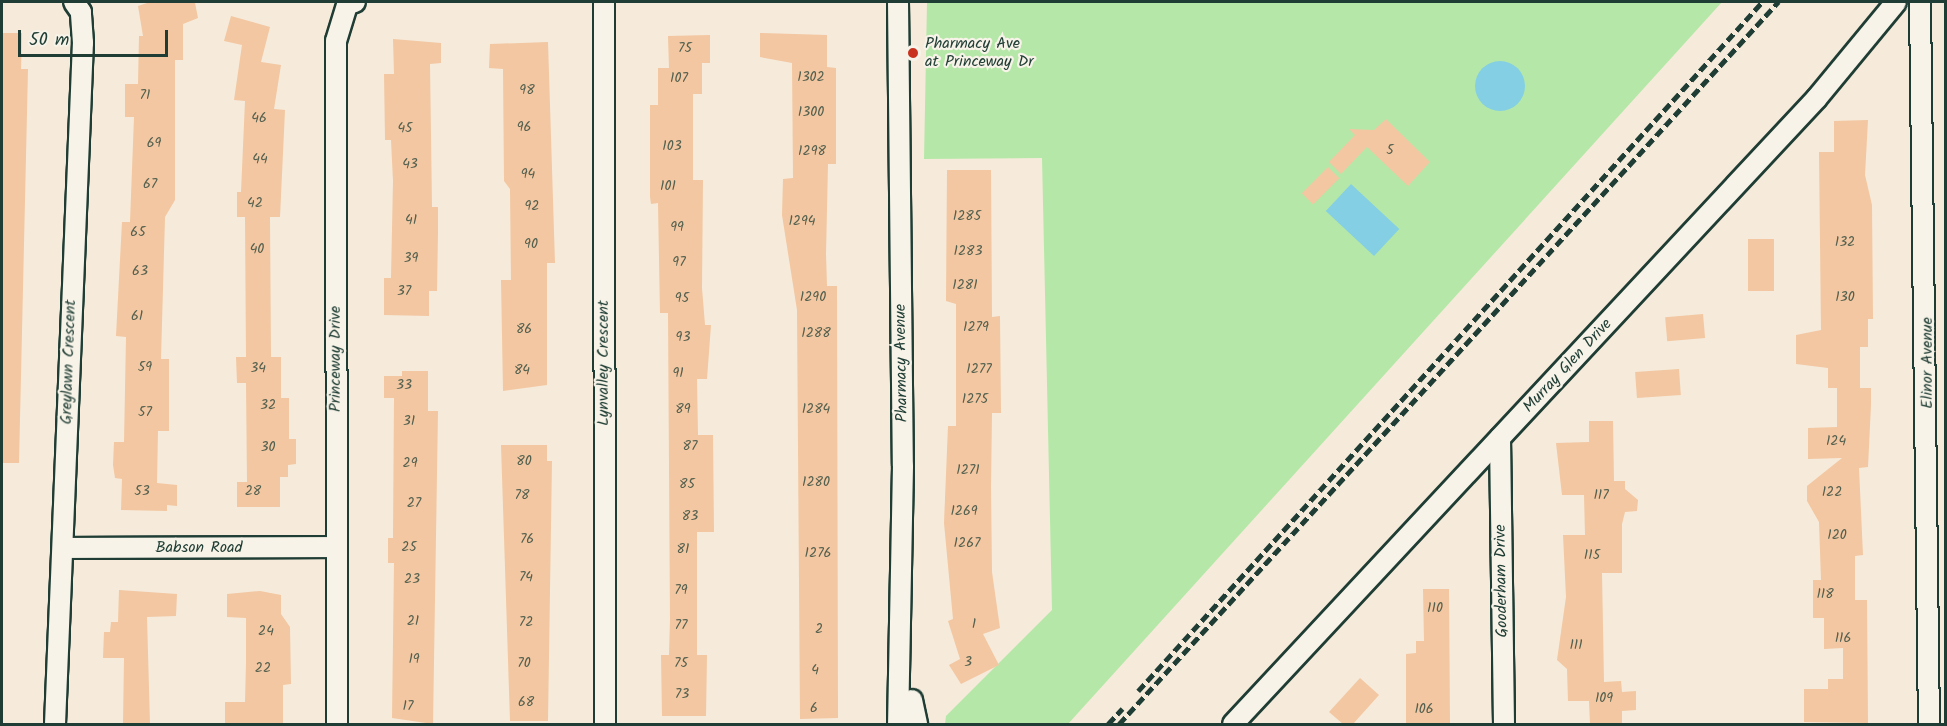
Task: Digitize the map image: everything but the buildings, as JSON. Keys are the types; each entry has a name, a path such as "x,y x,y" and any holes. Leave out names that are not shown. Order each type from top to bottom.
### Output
{"street":[{"name":"Greylawn Crescent","path":"55,724 83,43 81,12 74,2"},
{"name":"Princeway Drive","path":"337,724 336,41 347,3 355,2"},
{"name":"Lynvalley Crescent","path":"604,2 605,724"},
{"name":"Pharmacy Avenue","path":"898,2 903,466 898,724"},
{"name":"Murray Glen Drive","path":"1233,724 1817,98 1896,2"},
{"name":"Elinor Avenue","path":"1920,2 1929,724"},
{"name":"Gooderham Drive","path":"1500,438 1504,724"},
{"name":"Babson Road","path":"64,548 335,548"},
{"path":"912,700 917,724"}],"green space":[{"path":"927,2 1722,2 1068,724 945,724 946,716 1052,610 1042,158 924,159"}],"water":[{"path":"1500,61 1518,68 1525,86 1518,104 1500,111 1482,104 1475,86 1482,68"},
{"path":"1351,184 1399,229 1374,256 1326,211"}],"railway":[{"path":"1138,691 1762,2"},
{"path":"1119,724 1778,2"},
{"path":"1108,724 1122,709"}],"place":[{"name":"Pharmacy Ave at Princeway Dr","path":"913,53"}]}
